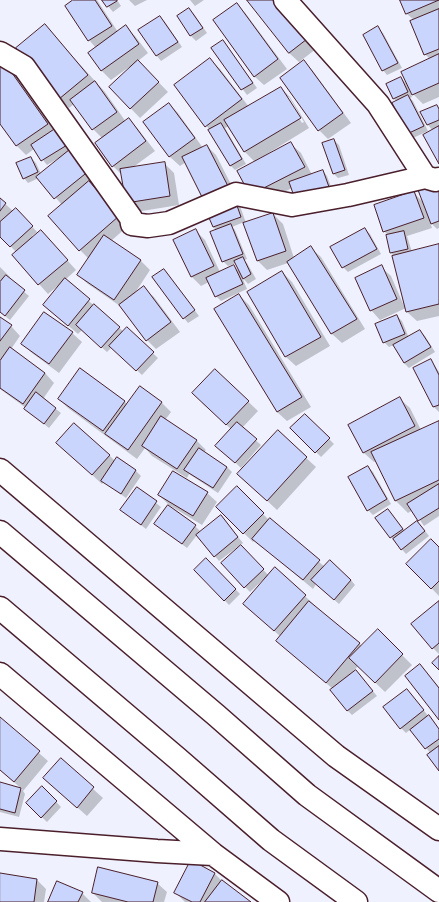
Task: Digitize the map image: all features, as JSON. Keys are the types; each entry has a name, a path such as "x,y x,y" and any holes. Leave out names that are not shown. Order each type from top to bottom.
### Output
{"main road":[{"path":"0,53 24,67 131,218 132,224 148,226 169,223 236,194 292,205 432,178 378,104 285,0"},
{"path":"0,470 336,756 439,829"},
{"path":"0,532 216,715 307,795 439,891"},
{"path":"0,608 271,840 356,902"},
{"path":"0,674 213,854 278,902"},
{"path":"0,839 213,854"}],"building":[{"path":"73,0 95,0 112,26 88,41 65,6"},
{"path":"102,0 117,0 117,1 107,7"},
{"path":"247,0 277,0 307,39 289,53"},
{"path":"400,0 439,0 406,14"},
{"path":"237,3 278,59 254,77 213,20"},
{"path":"189,8 203,28 190,36 177,16"},
{"path":"439,9 439,49 424,55 410,21"},
{"path":"160,16 178,42 156,56 138,30"},
{"path":"45,24 88,75 59,99 16,48"},
{"path":"126,25 139,44 101,71 88,53"},
{"path":"378,26 398,63 382,71 363,35"},
{"path":"223,40 253,83 241,90 211,48"},
{"path":"439,54 439,83 412,95 401,72"},
{"path":"210,58 242,99 205,127 174,85"},
{"path":"138,60 159,82 130,109 109,87"},
{"path":"304,60 343,113 318,131 280,78"},
{"path":"5,63 48,124 16,146 0,124 0,66"},
{"path":"401,77 408,92 393,99 386,84"},
{"path":"95,81 117,112 92,130 70,100"},
{"path":"281,87 301,118 244,152 224,120"},
{"path":"408,95 424,126 407,134 392,103"},
{"path":"169,103 195,138 169,157 143,122"},
{"path":"437,105 439,109 439,120 427,125 420,112"},
{"path":"129,118 146,141 112,167 95,143"},
{"path":"221,123 242,159 230,166 208,130"},
{"path":"61,125 72,142 41,161 31,145"},
{"path":"439,126 439,164 423,135"},
{"path":"334,139 345,170 333,174 322,143"},
{"path":"291,142 305,167 250,195 237,171"},
{"path":"207,145 230,190 205,203 182,157"},
{"path":"72,148 90,170 54,199 36,177"},
{"path":"31,157 38,172 23,179 16,163"},
{"path":"165,162 170,196 126,203 120,169"},
{"path":"323,170 329,187 295,199 289,182"},
{"path":"89,181 119,216 79,251 48,216"},
{"path":"439,182 439,221 431,224 418,190"},
{"path":"414,191 424,218 383,232 374,205"},
{"path":"0,198 6,203 0,211"},
{"path":"235,200 241,217 213,227 206,211"},
{"path":"16,208 33,226 10,247 0,237 0,222"},
{"path":"273,213 286,251 257,261 243,223"},
{"path":"231,224 243,254 222,262 210,232"},
{"path":"365,228 377,249 342,268 330,247"},
{"path":"196,229 214,266 191,277 173,240"},
{"path":"41,230 68,260 38,285 12,255"},
{"path":"404,231 408,249 390,253 386,235"},
{"path":"104,235 141,260 114,300 77,275"},
{"path":"439,244 439,304 406,312 392,256"},
{"path":"311,246 357,319 331,334 287,262"},
{"path":"243,257 251,274 243,279 234,261"},
{"path":"234,265 243,284 215,297 206,278"},
{"path":"382,265 397,299 370,311 355,278"},
{"path":"164,269 195,310 183,319 152,277"},
{"path":"282,271 321,337 285,357 247,292"},
{"path":"6,275 25,290 5,316 0,312 0,282"},
{"path":"65,278 90,299 68,326 43,305"},
{"path":"144,286 171,322 146,341 119,305"},
{"path":"239,294 302,397 277,412 214,309"},
{"path":"94,304 120,327 101,348 76,325"},
{"path":"44,312 73,332 49,364 21,344"},
{"path":"397,315 405,334 383,343 375,324"},
{"path":"0,317 12,325 0,341"},
{"path":"127,327 154,352 136,371 109,346"},
{"path":"420,330 431,347 404,363 393,345"},
{"path":"10,347 45,373 23,404 0,388 0,361"},
{"path":"431,359 439,375 439,405 433,407 413,368"},
{"path":"80,368 125,401 103,431 58,399"},
{"path":"215,369 249,401 226,425 192,393"},
{"path":"140,386 162,402 128,450 105,434"},
{"path":"36,392 56,408 44,424 24,409"},
{"path":"400,397 415,426 363,453 348,425"},
{"path":"305,414 330,438 315,453 290,428"},
{"path":"161,416 197,440 177,469 142,446"},
{"path":"439,421 439,480 395,501 371,452"},
{"path":"237,422 257,439 235,463 215,446"},
{"path":"74,423 110,455 92,475 56,443"},
{"path":"278,430 307,457 267,501 237,474"},
{"path":"199,448 227,467 213,488 184,470"},
{"path":"117,457 136,470 121,494 101,481"},
{"path":"368,466 387,499 367,511 348,477"},
{"path":"173,471 208,492 193,516 158,495"},
{"path":"439,484 439,508 418,521 407,504"},
{"path":"237,486 264,513 243,534 216,507"},
{"path":"137,487 157,501 141,525 120,510"},
{"path":"168,505 196,525 182,544 154,524"},
{"path":"388,509 403,529 390,538 375,518"},
{"path":"221,515 238,537 214,557 196,535"},
{"path":"270,518 320,560 303,580 252,539"},
{"path":"417,521 425,531 401,550 393,539"},
{"path":"431,539 439,547 439,581 431,589 406,564"},
{"path":"241,545 264,569 244,588 221,563"},
{"path":"206,558 236,589 224,601 194,570"},
{"path":"330,560 351,580 334,600 311,580"},
{"path":"275,567 306,595 274,631 243,604"},
{"path":"309,601 360,643 326,683 276,641"},
{"path":"439,601 439,643 432,649 411,624"},
{"path":"378,629 403,654 375,683 349,658"},
{"path":"439,656 439,670 432,663"},
{"path":"420,664 439,688 439,720 405,676"},
{"path":"356,670 373,691 347,711 330,690"},
{"path":"407,689 424,710 400,729 383,707"},
{"path":"429,715 439,729 439,739 425,749 410,730"},
{"path":"0,717 40,751 14,782 0,770"},
{"path":"439,746 439,771 427,755"},
{"path":"61,758 94,787 77,808 43,778"},
{"path":"0,782 21,788 15,813 0,809"},
{"path":"42,786 57,801 41,818 26,803"},
{"path":"191,860 215,873 200,902 192,902 174,893"},
{"path":"98,867 158,882 153,902 128,902 92,893"},
{"path":"0,873 37,879 34,902 0,902"},
{"path":"222,880 251,902 205,902"},
{"path":"57,881 83,892 78,902 48,902"}]}
